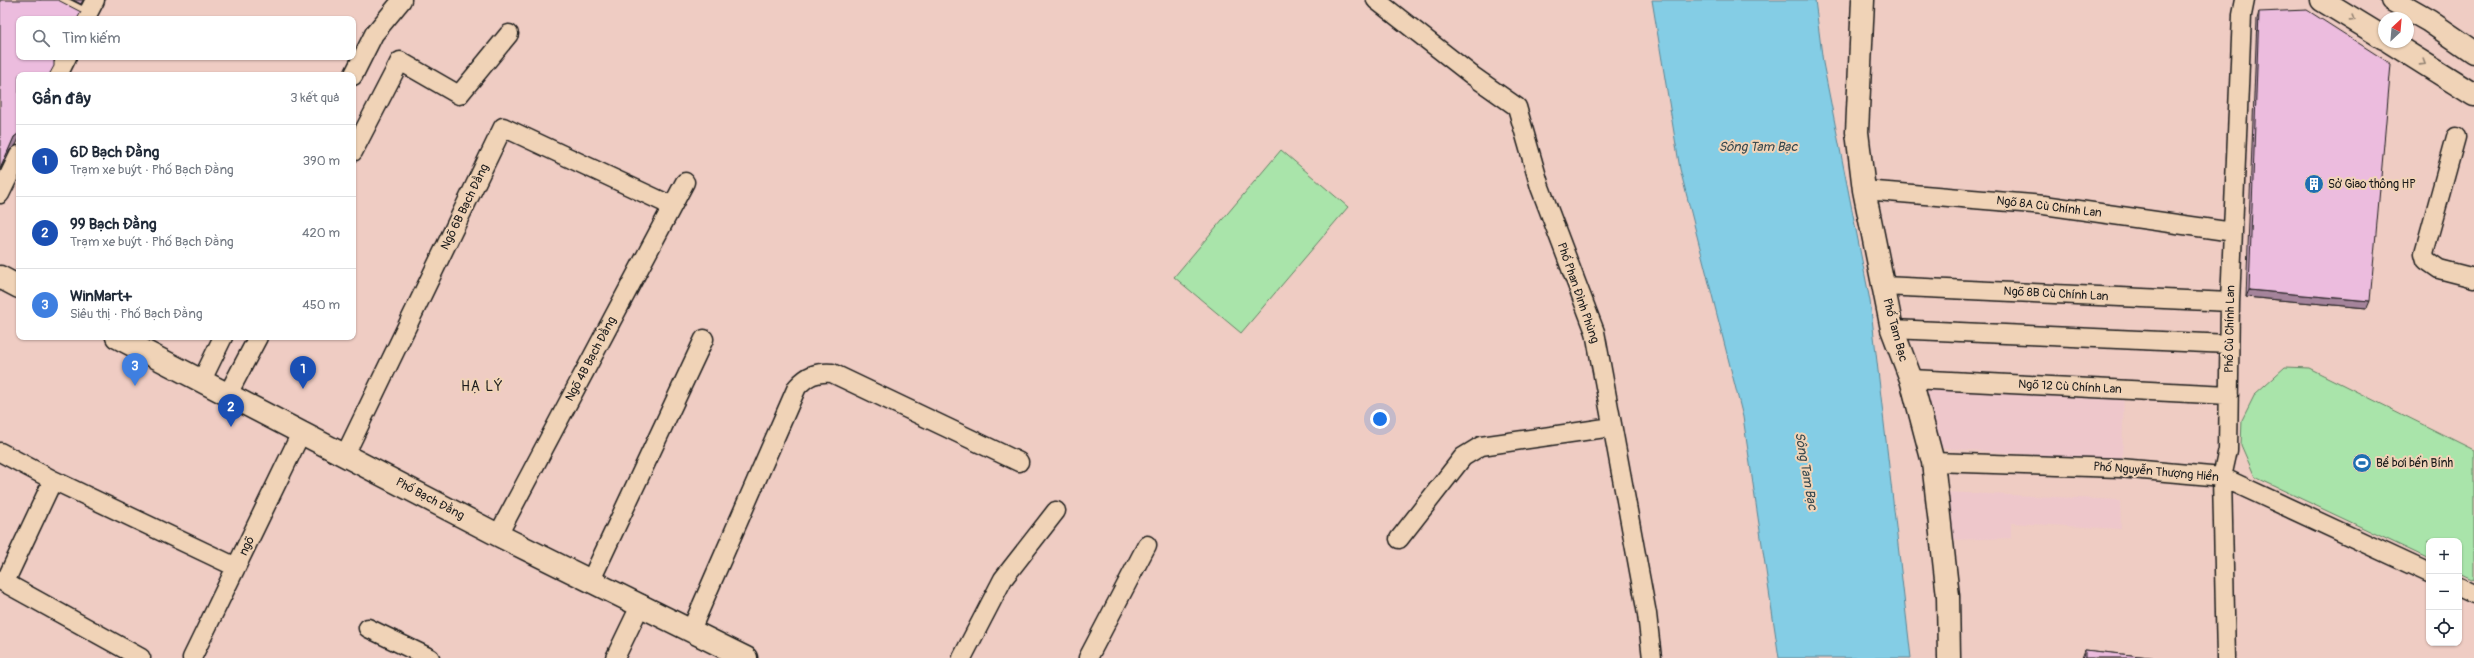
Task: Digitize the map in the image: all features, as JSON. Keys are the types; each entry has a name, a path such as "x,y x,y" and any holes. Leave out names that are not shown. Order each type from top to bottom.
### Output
{"main road":[{"name":"Phố Tam Bạc","path":"1863,0 1857,132 1864,190 1892,329 1911,379 1933,462 1948,596 1948,658"},
{"path":"2322,0 2378,34"},
{"path":"2392,0 2429,21 2474,52"},
{"path":"2400,48 2474,95"},
{"path":"0,277 16,285"},
{"name":"Phố Bạch Đằng","path":"123,340 301,433 345,454 498,535 641,604 746,658"}],"street":[{"path":"50,0 82,16"},
{"path":"87,16 95,0"},
{"path":"355,72 374,34 402,0"},
{"name":"Phố Phan Đình Phùng","path":"1376,0 1473,76 1517,107 1540,187 1594,332 1647,614 1652,658"},
{"name":"Phố Cù Chính Lan","path":"2226,658 2222,477 2228,450 2230,302 2241,29 2245,0"},
{"path":"356,146 400,61 459,95 509,34"},
{"path":"60,72 66,60"},
{"name":"Ngõ 6B Bạch Đằng","path":"345,454 503,127 672,206"},
{"path":"2456,137 2424,253 2426,260 2439,269 2474,278"},
{"path":"0,194 16,161"},
{"name":"Ngõ 4B Bạch Đằng","path":"498,535 684,182"},
{"name":"Ngõ 8A Cù Chính Lan","path":"1864,190 2044,205 2233,232"},
{"name":"Ngõ 8B Cù Chính Lan","path":"1883,286 2230,302"},
{"path":"1892,329 2229,344"},
{"path":"591,580 704,339"},
{"path":"202,380 222,340"},
{"path":"228,394 256,340"},
{"path":"691,630 797,387 806,377 819,372 832,373 1019,462"},
{"name":"Ngõ 12 Cù Chính Lan","path":"1911,379 2229,395"},
{"path":"1399,539 1463,457 1471,451 1481,446 1612,427"},
{"name":"ngõ","path":"192,658 301,433"},
{"path":"0,452 52,480 236,567"},
{"name":"Phố Nguyễn Thượng Hiền","path":"1933,462 2120,468 2222,477 2426,572"},
{"path":"52,480 2,581 141,658"},
{"path":"962,658 1003,579 1056,511"},
{"path":"1088,658 1147,545"},
{"path":"2462,588 2474,594"},
{"path":"615,658 641,604"},
{"path":"368,628 430,658"}],"shaded area":[{"path":"1921,381 2124,390 2122,461 1942,448"},
{"path":"1942,492 2120,500 2121,529 2011,523 2011,538 1948,540"}],"green space":[{"path":"1281,150 1348,207 1241,333 1174,277"},
{"name":"Bể bơi bến Bính","path":"2285,367 2309,368 2474,450 2474,580 2462,574 2462,538 2426,538 2426,558 2255,477 2241,445 2242,420 2255,394"}],"water":[{"name":"Sông Tam Bạc","path":"1652,0 1815,0 1823,63 1870,301 1911,658 1779,658 1743,417 1680,169"}],"building":[{"path":"0,0 58,0 81,12 79,16 16,16 16,60 54,60 54,66 51,72 16,72 16,135 0,169"},
{"name":"Sở Giao thông HP","path":"2307,10 2391,64 2370,301 2249,290 2259,12"},
{"path":"2085,650 2158,658 2085,658"}],"place":[{"name":"Sở Giao thông HP","path":"2314,184"},
{"name":"WinMart+","path":"135,386"},
{"name":"6D Bạch Đằng","path":"303,389"},
{"name":"99 Bạch Đằng","path":"231,427"},
{"name":"Bể bơi bến Bính","path":"2362,463"}],"district":[{"name":"HẠ LÝ","path":"482,386"}]}
